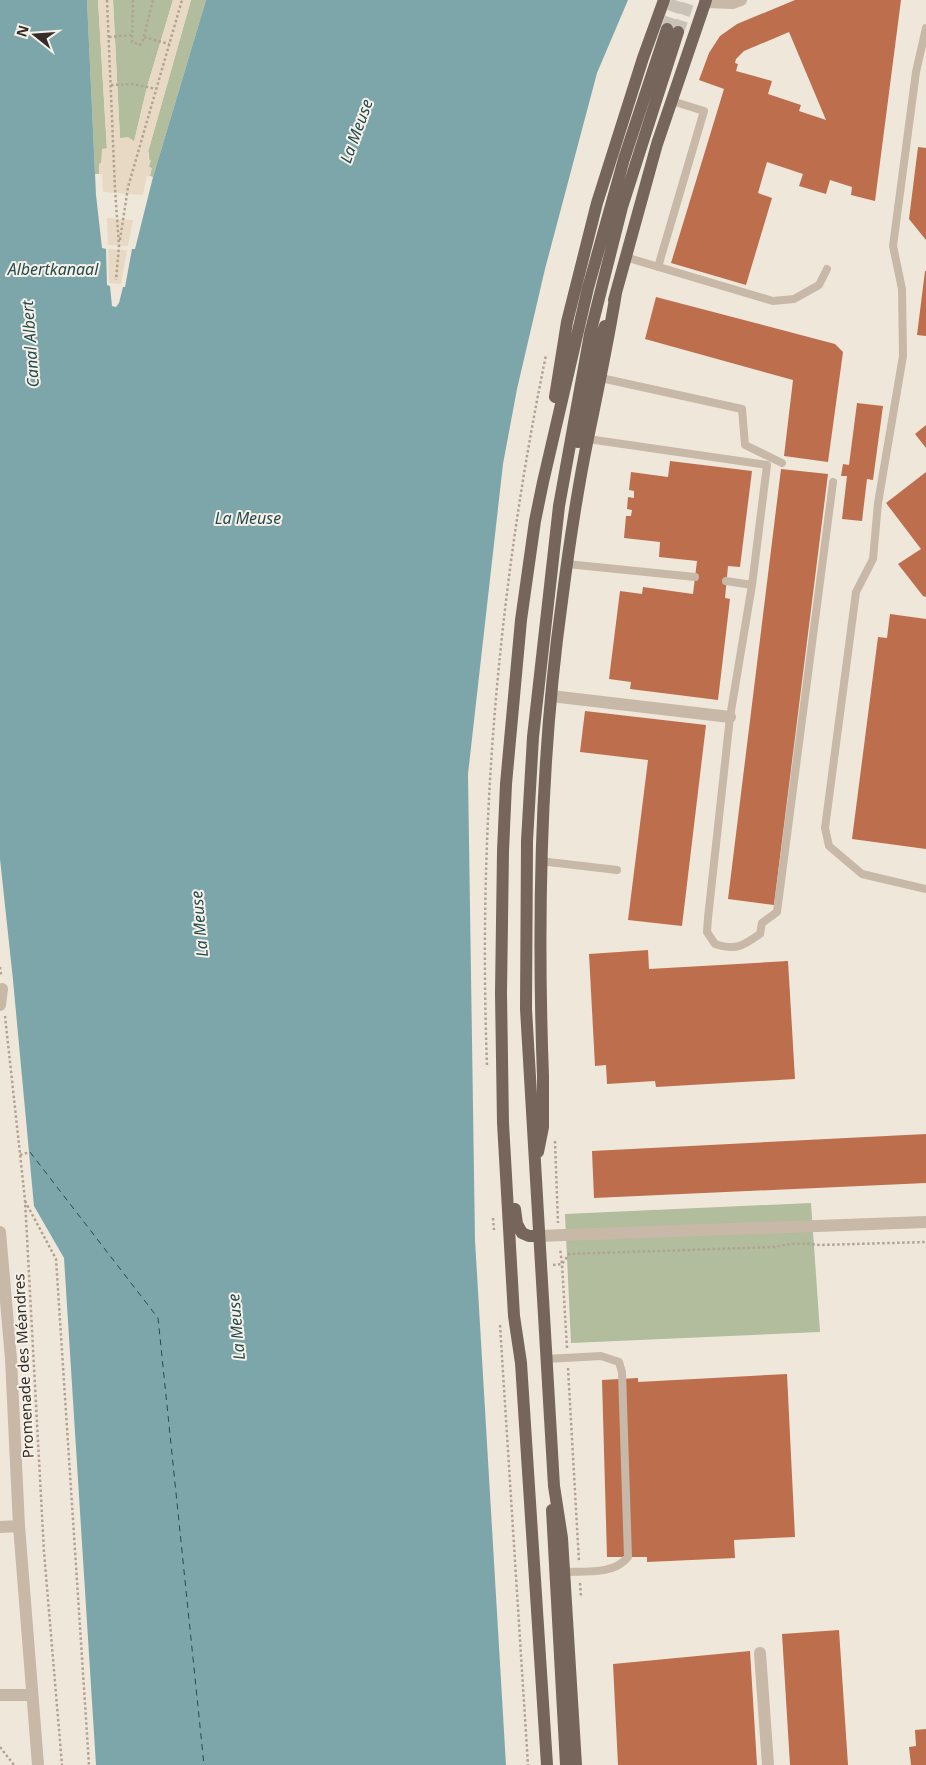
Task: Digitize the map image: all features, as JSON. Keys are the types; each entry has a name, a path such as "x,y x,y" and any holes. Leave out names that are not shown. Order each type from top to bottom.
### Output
{"main road":[{"path":"550,449 563,344 585,248 618,132 664,0"},
{"path":"554,544 566,507 598,344 616,293 643,192 705,1"},
{"path":"546,1765 521,1363 514,1316 503,1123 502,888 509,738 526,580 535,521 550,449 605,224 638,112 672,30 624,197 598,298 578,394 558,506 534,738 527,841 526,1009 534,1166 554,1486 562,1538 576,1765"},
{"path":"534,1166 543,1127 539,964 540,861 551,696 567,564 588,439 608,347 616,293"},
{"path":"502,1072 510,1122 517,1224 522,1233 529,1236 538,1236"},
{"path":"554,1486 551,1516 566,1765"}],"street":[{"path":"705,1 733,3 741,0"},
{"path":"551,696 730,717"},
{"path":"0,1005 2,989"},
{"path":"538,1236 926,1222"},
{"path":"0,1232 6,1359 38,1765"},
{"path":"0,1527 20,1526"},
{"path":"760,1652 768,1765"},
{"path":"0,1695 32,1695"}],"lane":[{"path":"926,28 916,72 894,246 902,289 903,356 878,503 873,559 856,592 825,828 828,846 862,874 926,889"},
{"path":"658,266 704,111 672,101"},
{"path":"625,257 773,301 794,299 819,285 827,268"},
{"path":"601,378 742,409 745,445 782,463"},
{"path":"588,439 768,465 752,585 730,717 707,932 715,944 728,948 743,946 760,934 762,923 777,912 833,482"},
{"path":"567,564 695,578"},
{"path":"726,581 752,585"},
{"path":"540,861 617,870"},
{"path":"546,1360 600,1356 619,1362 622,1372 628,1557 623,1564 606,1570 564,1572"}],"path":[{"path":"107,0 119,246"},
{"path":"133,0 132,42 140,45 144,37 153,0"},
{"path":"116,280 128,187 182,0"},
{"path":"109,37 131,35"},
{"path":"144,37 169,44"},
{"path":"111,85 133,84 156,90"},
{"name":"Promenade des Méandres","path":"0,967 25,1200 44,1552 62,1765"},
{"path":"555,1135 559,1209"},
{"path":"20,1155 30,1152"},
{"path":"25,1200 56,1260 89,1765"},
{"path":"567,1358 562,1264 569,1254 775,1247 810,1244 926,1242"},
{"path":"500,1316 528,1765"},
{"path":"0,1747 14,1765"}],"green space":[{"path":"87,0 98,0 107,149 99,165 99,174 95,174"},
{"path":"113,0 173,0 147,87 134,142 120,139"},
{"path":"191,0 206,0 153,177 150,176 151,168 149,167 148,152"},
{"path":"811,1203 820,1332 571,1343 565,1214"}],"shaded area":[{"path":"98,0 113,0 120,138 128,137 134,141 147,87 173,0 191,0 148,152 148,159 151,160 149,167 152,168 150,176 147,176 143,195 103,192 102,174 99,174 99,164 101,163 102,149 107,148"},
{"path":"107,218 133,220 128,246 108,245"},
{"path":"108,249 127,250 121,284 109,283"}],"water":[{"name":"La Meuse","path":"0,0 87,0 96,195 102,248 106,249 107,285 110,286 112,306 116,307 119,303 123,287 125,287 132,249 135,249 153,177 206,0 628,0 597,73 545,269 517,389 503,464 468,774 475,1240 506,1765 96,1765 64,1258 34,1206 0,859"}],"building":[{"path":"795,0 901,0 875,201 851,195 852,187 830,180 826,194 799,186 803,174 767,162 758,193 772,198 746,285 671,263 724,89 699,80 709,53 720,36 737,24","holes":["789,32 826,120 799,111 801,105 768,94 772,81 736,71 738,64 735,63 736,59 744,51"]},
{"path":"918,147 926,148 926,240 909,219"},
{"path":"926,271 926,336 917,335"},
{"path":"656,297 835,344 843,352 828,462 784,456 793,380 645,339"},
{"path":"857,403 883,406 873,480 867,479 862,521 842,519 847,476 841,476 843,464 849,465"},
{"path":"926,425 926,448 915,434"},
{"path":"670,461 752,471 740,567 728,566 725,598 730,599 718,700 630,689 631,682 609,679 620,591 642,594 643,587 693,594 697,561 659,557 660,542 624,538 626,516 631,516 632,510 627,509 628,497 634,498 634,491 629,490 631,472 668,477"},
{"path":"781,469 828,474 774,905 728,899"},
{"path":"926,472 926,597 923,596 898,564 921,549 886,503"},
{"path":"890,614 926,619 926,849 852,839 878,637 887,638"},
{"path":"585,711 706,725 682,926 628,920 648,760 580,752"},
{"path":"648,950 649,969 788,961 795,1079 656,1087 655,1081 607,1084 606,1065 595,1066 589,954"},
{"path":"926,1134 926,1183 594,1198 592,1151"},
{"path":"787,1374 795,1537 734,1540 735,1558 647,1562 647,1557 607,1557 602,1380 638,1378 638,1382"},
{"path":"839,1630 848,1765 790,1765 782,1634"},
{"path":"750,1651 757,1765 618,1765 613,1664"},
{"path":"926,1729 926,1765 911,1765 909,1747 916,1746 915,1730"}],"ferry route":[{"path":"30,1152 158,1318 204,1765"}],"tunnel":[{"path":"667,29 677,0"},
{"path":"678,32 689,0"}],"water label":[{"name":"Albertkanaal","path":"53,269"},
{"name":"Canal Albert","path":"30,344"}]}
